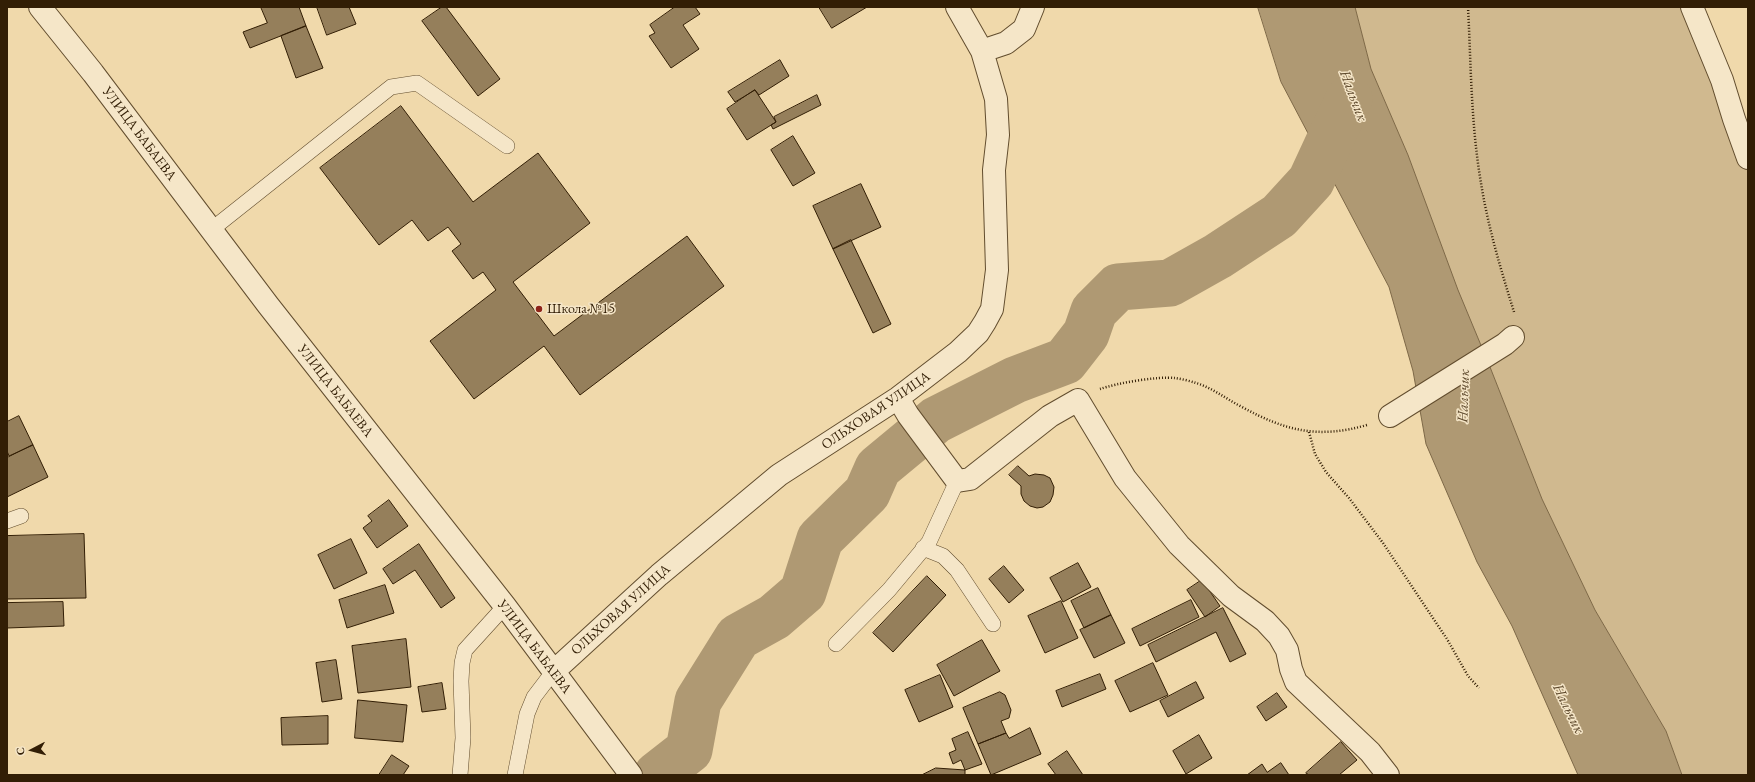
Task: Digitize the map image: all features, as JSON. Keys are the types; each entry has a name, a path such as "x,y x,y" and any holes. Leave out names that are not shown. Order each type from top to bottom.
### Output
{"street":[{"name":"УЛИЦА БАБАЕВА","path":"40,7 97,79 273,312 505,606 631,775"},
{"name":"ОЛЬХОВАЯ УЛИЦА","path":"553,672 659,575 779,475 903,406 978,333 992,309 997,270 994,170 998,135 996,99 982,51 957,7"},
{"path":"982,51 1006,43 1024,29 1033,7"},
{"path":"1692,7 1722,80 1748,158"},
{"path":"1393,415 1509,341"},
{"path":"903,406 953,474 970,479 1044,421 1078,400 1125,478 1179,545 1231,596 1265,622 1279,636 1287,650 1291,669 1296,682 1370,752 1388,775"}],"lane":[{"path":"211,230 391,87 417,83 507,146"},
{"path":"836,644 889,590 929,542 953,474"},
{"path":"923,548 943,556 952,565 993,624"},
{"path":"460,775 463,738 461,675 465,650 505,606"},
{"path":"515,775 527,714 534,697 553,672"}],"path":[{"path":"1468,7 1480,183 1492,234 1514,313 1515,327 1509,341"},
{"path":"1078,400 1105,388 1153,380 1176,378 1196,383 1215,391 1241,407 1274,424 1309,432 1348,430 1378,422 1393,415"},
{"path":"1309,432 1315,454 1326,472 1349,498 1382,543 1447,639 1468,676 1479,688"}],"shaded area":[{"path":"1355,7 1692,7 1748,158 1748,775 1682,775 1666,731 1595,610 1542,499 1490,367 1458,291 1408,155 1371,69"}],"water":[{"name":"Нальчик","path":"1258,7 1355,7 1371,69 1408,155 1458,290 1542,499 1595,610 1666,731 1682,775 1578,775 1512,626 1477,562 1426,444 1413,371 1389,287 1281,82"}],"building":[{"path":"261,7 299,7 306,26 250,48 243,32 267,23"},
{"path":"317,7 349,7 356,24 327,35"},
{"path":"442,7 446,7 500,79 478,96 422,21"},
{"path":"675,7 695,7 700,14 683,25 699,49 671,68 649,36 655,33 650,25"},
{"path":"819,7 867,7 832,28"},
{"path":"306,26 323,68 296,78 281,36"},
{"path":"780,60 789,76 759,95 755,90 735,102 728,92"},
{"path":"755,90 776,122 747,140 727,109"},
{"path":"817,95 821,105 773,129 771,125 776,122 774,117"},
{"path":"401,106 473,202 538,153 590,223 513,282 554,336 687,236 724,286 580,395 544,346 474,399 430,341 496,290 483,272 473,279 452,251 461,244 448,227 428,241 412,220 379,245 320,168"},
{"path":"793,136 815,173 793,186 771,150"},
{"path":"861,184 881,227 833,249 813,206"},
{"path":"851,240 891,324 873,333 833,249"},
{"path":"19,416 33,445 9,456 7,451 7,422"},
{"path":"33,445 48,477 7,497 7,458"},
{"path":"1018,466 1029,476 1035,474 1044,475 1050,478 1054,487 1050,502 1043,507 1037,508 1030,506 1024,501 1021,494 1021,486 1009,475"},
{"path":"389,500 408,526 377,548 363,528 372,521 368,516"},
{"path":"84,534 86,598 7,599 7,536"},
{"path":"351,539 367,573 334,589 318,555"},
{"path":"419,544 455,598 441,608 415,570 393,584 383,569"},
{"path":"1078,563 1091,587 1063,602 1050,578"},
{"path":"1004,566 1024,590 1009,603 989,579"},
{"path":"927,576 946,595 893,652 873,633"},
{"path":"1202,580 1220,606 1205,617 1187,590"},
{"path":"385,585 394,613 347,628 339,600"},
{"path":"1098,588 1111,615 1084,628 1071,601"},
{"path":"1191,600 1199,617 1140,646 1132,629"},
{"path":"1061,601 1078,638 1045,653 1028,616"},
{"path":"63,602 64,626 7,628 7,603"},
{"path":"1223,608 1246,654 1230,662 1216,632 1156,662 1148,645"},
{"path":"1111,615 1125,643 1094,658 1080,630"},
{"path":"406,639 411,687 358,693 352,646"},
{"path":"982,640 1000,671 954,696 937,665"},
{"path":"336,660 342,699 322,702 316,663"},
{"path":"1153,663 1168,695 1130,712 1115,681"},
{"path":"1100,674 1106,689 1062,707 1056,691"},
{"path":"940,675 953,707 919,722 905,690"},
{"path":"1196,682 1204,698 1168,717 1160,701"},
{"path":"442,683 446,709 422,712 418,687"},
{"path":"1000,692 1005,695 1011,710 1009,718 1001,721 1006,733 978,744 963,708"},
{"path":"1277,693 1287,707 1266,721 1257,707"},
{"path":"358,700 407,705 403,742 355,738"},
{"path":"328,716 328,744 282,745 281,718"},
{"path":"1030,728 1041,754 991,775 978,744 1006,733 1009,738"},
{"path":"968,732 982,764 965,770 961,760 953,764 949,753 956,750 952,739"},
{"path":"1199,735 1212,758 1186,774 1173,751"},
{"path":"1341,742 1357,760 1339,775 1309,775 1306,773"},
{"path":"1067,751 1083,775 1056,775 1048,764"},
{"path":"392,755 409,766 403,775 379,775"},
{"path":"1281,763 1289,775 1247,775 1262,764 1267,772"},
{"path":"936,768 965,770 965,775 922,775"}],"waterway":[{"name":"Нальчик","path":"657,775 689,750 698,701 738,637 774,617 803,592 820,539 867,493 878,468 936,420 1015,380 1065,361 1086,334 1094,311 1118,287 1170,283 1218,256 1279,216 1311,181 1349,99"}],"place":[{"name":"Школа №15","path":"539,309"}]}
